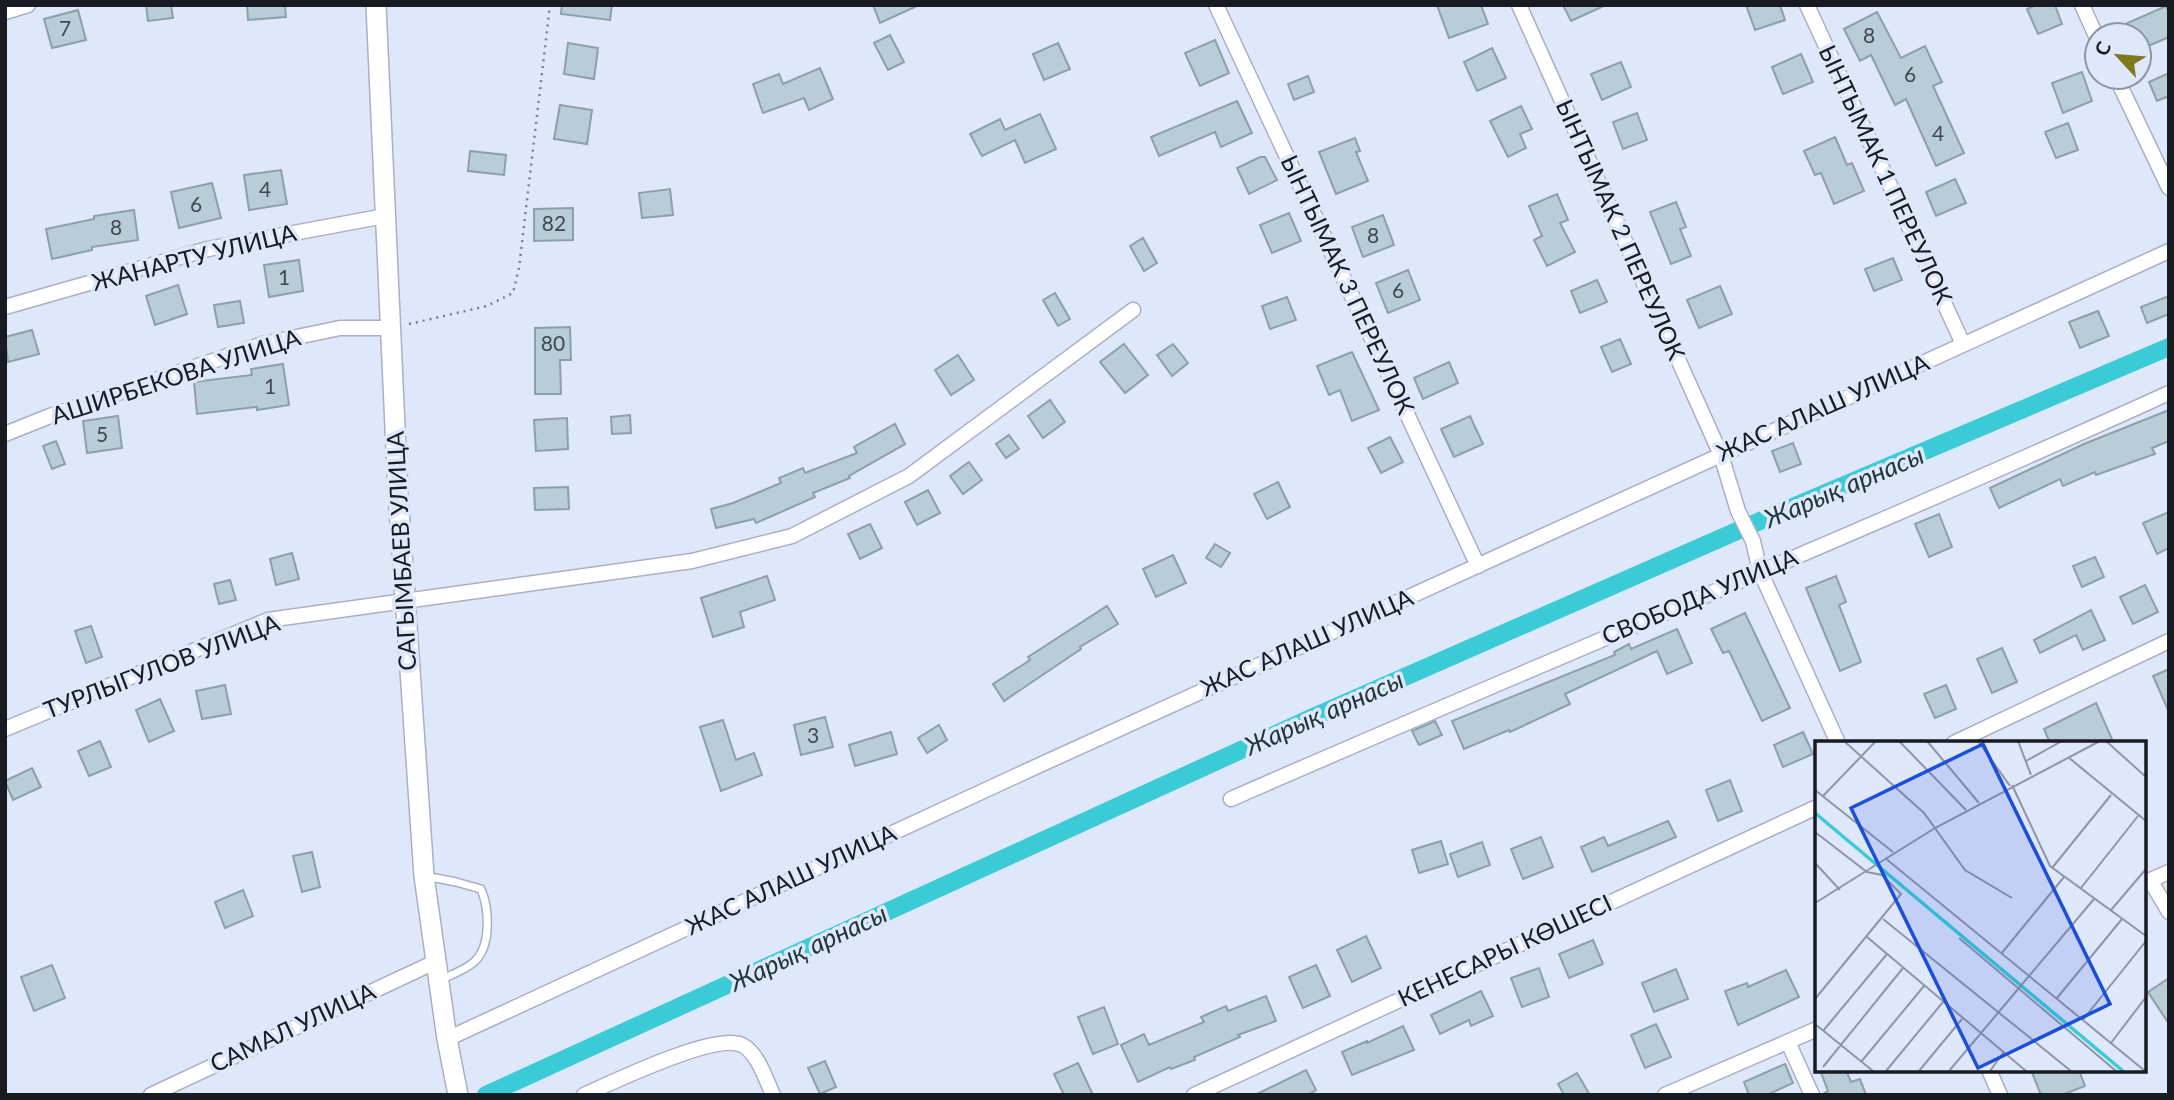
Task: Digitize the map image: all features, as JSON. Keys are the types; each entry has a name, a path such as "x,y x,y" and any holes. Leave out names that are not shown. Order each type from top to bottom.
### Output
{"street":[{"path":"5,12 28,5"},
{"name":"САГЫМБАЕВ УЛИЦА","path":"376,5 404,600 424,876 447,1040 458,1095"},
{"name":"ЫНТЫМАК 3 ПЕРЕУЛОК","path":"1216,5 1478,566"},
{"name":"ЫНТЫМАК 2 ПЕРЕУЛОК","path":"1520,5 1721,455 1738,511 1753,541 1760,571 1837,741"},
{"name":"ЫНТЫМАК 1 ПЕРЕУЛОК","path":"1807,5 1963,344"},
{"path":"2082,5 2090,21"},
{"path":"2123,91 2169,188"},
{"name":"ЖАНАРТУ УЛИЦА","path":"5,307 208,249 385,216"},
{"name":"ЖАС АЛАШ УЛИЦА","path":"447,1040 1018,775 2169,251"},
{"name":"ТУРЛЫГУЛОВ УЛИЦА","path":"5,729 268,620 692,561 792,536 909,477 1133,310"},
{"name":"АШИРБЕКОВА УЛИЦА","path":"5,434 50,415 263,344 340,328 390,328"},
{"name":"СВОБОДА УЛИЦА","path":"1231,799 1472,693 1994,472 2169,393"},
{"path":"1958,741 2169,641"},
{"name":"КЕНЕСАРЫ КӨШЕСІ","path":"1194,1095 1815,808"},
{"path":"2169,872 2147,882 2169,912"},
{"name":"САМАЛ УЛИЦА","path":"150,1095 437,972"},
{"path":"1665,1095 1815,1030"},
{"path":"1788,1042 1812,1095"},
{"path":"584,1095 699,1048 727,1043 740,1044 751,1051 773,1095"},
{"path":"1990,1072 2000,1095"}],"lane":[{"path":"424,876 456,881 481,889 486,901 488,934 476,961 437,972"}],"path":[{"path":"390,328 487,306 513,293 519,268 550,5"}],"building":[{"path":"146,5 171,5 173,18 148,21"},
{"path":"247,5 285,5 286,17 248,20"},
{"path":"562,5 612,5 610,20 561,14"},
{"path":"873,5 919,5 880,23"},
{"path":"1437,5 1481,5 1488,24 1449,38"},
{"path":"1563,5 1606,5 1571,21"},
{"path":"1746,5 1780,5 1785,20 1755,30"},
{"path":"2036,5 2055,5 2062,24 2038,34 2027,9"},
{"path":"2166,6 2169,13 2169,37 2153,44 2153,21 2132,21"},
{"path":"78,10 86,40 52,48 44,19"},
{"path":"1877,12 1901,58 1925,46 1942,82 1933,86 1964,153 1936,166 1906,99 1895,105 1871,55 1860,61 1844,29"},
{"path":"890,35 904,62 888,70 874,43"},
{"path":"1215,40 1229,73 1200,86 1185,53"},
{"path":"568,43 598,48 594,79 564,74"},
{"path":"1058,43 1070,69 1044,80 1033,54"},
{"path":"1492,48 1506,78 1477,91 1464,62"},
{"path":"1801,54 1813,82 1783,94 1772,67"},
{"path":"1621,62 1631,87 1602,100 1591,74"},
{"path":"820,68 833,99 809,110 804,98 763,113 753,84 779,74 783,84"},
{"path":"2082,72 2083,91 2089,91 2092,101 2063,113 2052,83"},
{"path":"2169,73 2169,96 2157,101 2153,91 2153,80"},
{"path":"1308,76 1314,92 1294,100 1288,84"},
{"path":"1237,101 1252,133 1221,147 1215,132 1159,156 1151,137"},
{"path":"560,105 592,110 587,144 554,139"},
{"path":"1521,106 1532,129 1520,134 1526,148 1508,157 1490,121"},
{"path":"1637,113 1647,140 1623,149 1613,122"},
{"path":"1040,114 1056,149 1025,163 1015,140 982,156 970,134 1000,119 1005,130"},
{"path":"2068,123 2078,150 2056,158 2045,132"},
{"path":"1835,137 1847,165 1852,163 1864,191 1834,204 1821,173 1815,175 1804,151"},
{"path":"1355,138 1360,151 1356,152 1368,181 1336,194 1319,152"},
{"path":"470,151 506,155 504,175 468,171"},
{"path":"1265,157 1277,180 1249,194 1237,168"},
{"path":"281,170 287,204 249,210 244,175"},
{"path":"1955,179 1966,203 1936,216 1926,192"},
{"path":"212,183 221,218 179,228 171,192"},
{"path":"670,189 673,215 642,218 639,193"},
{"path":"1557,194 1568,220 1560,223 1575,252 1547,266 1534,240 1542,236 1529,206"},
{"path":"1676,202 1686,227 1680,229 1691,256 1671,264 1650,212"},
{"path":"573,208 573,240 534,241 534,209"},
{"path":"134,210 138,240 92,247 92,250 52,259 46,229 94,219 94,216"},
{"path":"1289,213 1301,241 1272,253 1260,225"},
{"path":"1383,215 1394,245 1363,257 1352,227"},
{"path":"1143,238 1157,263 1144,271 1130,246"},
{"path":"1893,258 1902,280 1874,291 1865,269"},
{"path":"299,260 303,291 269,297 264,265"},
{"path":"1408,270 1420,300 1388,313 1376,283"},
{"path":"1597,280 1607,302 1580,313 1571,291"},
{"path":"178,285 187,314 155,325 146,296"},
{"path":"1720,286 1732,314 1699,328 1687,300"},
{"path":"1055,293 1070,319 1058,326 1043,300"},
{"path":"2169,296 2169,314 2147,323 2141,307"},
{"path":"1287,297 1296,320 1270,329 1262,306"},
{"path":"240,301 244,323 218,327 214,305"},
{"path":"2098,311 2109,336 2080,348 2069,322"},
{"path":"570,327 571,360 560,360 561,394 535,394 535,328"},
{"path":"32,330 39,354 8,362 5,337"},
{"path":"1620,339 1631,364 1612,372 1601,347"},
{"path":"1124,344 1148,375 1125,393 1100,362"},
{"path":"1173,344 1188,363 1172,376 1157,355"},
{"path":"1352,352 1379,410 1352,421 1340,390 1329,395 1317,366"},
{"path":"958,355 974,380 951,395 935,370"},
{"path":"1449,362 1458,383 1423,399 1414,378"},
{"path":"283,364 289,405 197,414 194,382 252,375 251,369"},
{"path":"1050,400 1065,422 1043,438 1028,416"},
{"path":"2169,410 2169,441 2152,448 2155,454 2096,475 2095,472 2063,486 2060,479 1999,508 1990,488 2084,444"},
{"path":"630,415 631,433 612,434 611,417"},
{"path":"118,416 122,448 87,453 83,421"},
{"path":"1470,416 1483,444 1454,457 1441,429"},
{"path":"567,418 568,449 536,451 534,420"},
{"path":"895,424 905,444 849,476 850,478 813,493 815,497 756,523 754,519 716,528 711,509 781,483 779,478 803,468 805,473 857,453 854,447"},
{"path":"1009,435 1019,449 1006,458 996,444"},
{"path":"1390,437 1403,462 1381,473 1368,448"},
{"path":"56,441 65,464 52,469 43,446"},
{"path":"1793,443 1801,464 1780,472 1772,451"},
{"path":"969,462 982,480 963,494 950,476"},
{"path":"1278,482 1290,507 1267,519 1254,494"},
{"path":"568,487 569,509 535,510 534,488"},
{"path":"928,490 940,513 917,525 905,502"},
{"path":"2169,512 2169,548 2157,554 2143,523"},
{"path":"1939,514 1952,547 1929,557 1915,524"},
{"path":"870,524 882,548 860,559 848,534"},
{"path":"1215,544 1230,553 1221,567 1206,558"},
{"path":"292,553 299,579 276,585 270,559"},
{"path":"1173,555 1186,583 1156,597 1143,569"},
{"path":"2095,557 2104,577 2082,587 2073,566"},
{"path":"767,576 775,600 740,612 744,627 713,637 701,598"},
{"path":"1836,576 1846,602 1839,605 1861,662 1840,671 1806,588"},
{"path":"230,580 236,600 219,604 214,584"},
{"path":"2145,585 2158,612 2133,624 2120,597"},
{"path":"1107,606 1118,624 1080,647 1081,649 1004,701 993,684 1030,660 1028,657"},
{"path":"2091,610 2105,640 2083,650 2076,635 2040,653 2034,640"},
{"path":"1745,613 1790,708 1762,721 1729,651 1723,653 1711,629"},
{"path":"91,626 102,657 86,663 75,631"},
{"path":"1677,629 1692,663 1667,674 1657,651 1565,694 1570,704 1510,732 1509,730 1464,749 1452,721 1615,655 1614,652 1629,644 1631,649"},
{"path":"2002,648 2017,682 1992,693 1977,659"},
{"path":"2169,669 2169,712 2153,676"},
{"path":"225,685 231,714 202,719 196,691"},
{"path":"1946,685 1956,709 1935,718 1924,694"},
{"path":"160,699 174,731 149,742 136,710"},
{"path":"2096,703 2112,739 2049,741 2044,729"},
{"path":"825,717 833,747 801,755 794,725"},
{"path":"723,720 736,760 754,753 762,775 721,791 700,727"},
{"path":"1435,721 1442,735 1419,745 1412,731"},
{"path":"939,725 947,740 927,753 918,738"},
{"path":"891,732 897,754 855,766 849,745"},
{"path":"1803,732 1813,754 1783,767 1774,745"},
{"path":"100,741 111,767 89,776 78,751"},
{"path":"32,768 41,787 13,800 5,781"},
{"path":"1730,780 1742,811 1718,821 1706,790"},
{"path":"1668,821 1676,837 1592,872 1581,847 1604,837 1608,846"},
{"path":"1541,837 1553,867 1523,879 1511,849"},
{"path":"1441,841 1448,864 1419,873 1412,850"},
{"path":"1482,842 1490,865 1458,877 1450,854"},
{"path":"312,852 320,887 302,892 293,856"},
{"path":"243,890 253,916 225,928 215,902"},
{"path":"1366,936 1381,968 1352,982 1337,950"},
{"path":"1593,940 1603,964 1569,978 1559,954"},
{"path":"52,965 65,998 34,1011 21,977"},
{"path":"1316,965 1330,996 1303,1008 1289,977"},
{"path":"1539,968 1549,997 1522,1007 1511,978"},
{"path":"1676,969 1688,999 1654,1012 1642,983"},
{"path":"1786,970 1799,997 1738,1025 1725,991 1747,983 1748,987"},
{"path":"2169,978 2169,1024 2148,992"},
{"path":"1481,991 1493,1016 1471,1026 1469,1020 1440,1034 1431,1015"},
{"path":"1266,996 1276,1021 1238,1035 1240,1037 1194,1057 1195,1060 1171,1069 1170,1067 1138,1082 1121,1045 1144,1034 1149,1045 1204,1022 1201,1017 1226,1006 1228,1011"},
{"path":"1104,1007 1118,1044 1093,1054 1078,1017"},
{"path":"1656,1024 1671,1057 1645,1068 1631,1035"},
{"path":"1403,1026 1414,1050 1352,1075 1342,1052"},
{"path":"825,1061 836,1087 820,1094 808,1068"},
{"path":"1078,1063 1093,1095 1064,1095 1054,1074"},
{"path":"1785,1064 1793,1083 1767,1095 1749,1095 1744,1082"},
{"path":"1306,1070 1316,1090 1307,1095 1255,1095"},
{"path":"1821,1072 1847,1072 1851,1082 1860,1079 1866,1095 1821,1095 1828,1091"},
{"path":"2032,1072 2080,1072 2085,1086 2062,1095 2041,1095"},
{"path":"1577,1073 1590,1095 1564,1095 1558,1084"}],"waterway":[{"name":"Жарық арнасы","path":"486,1095 1309,719 1753,524 2169,347"}]}
